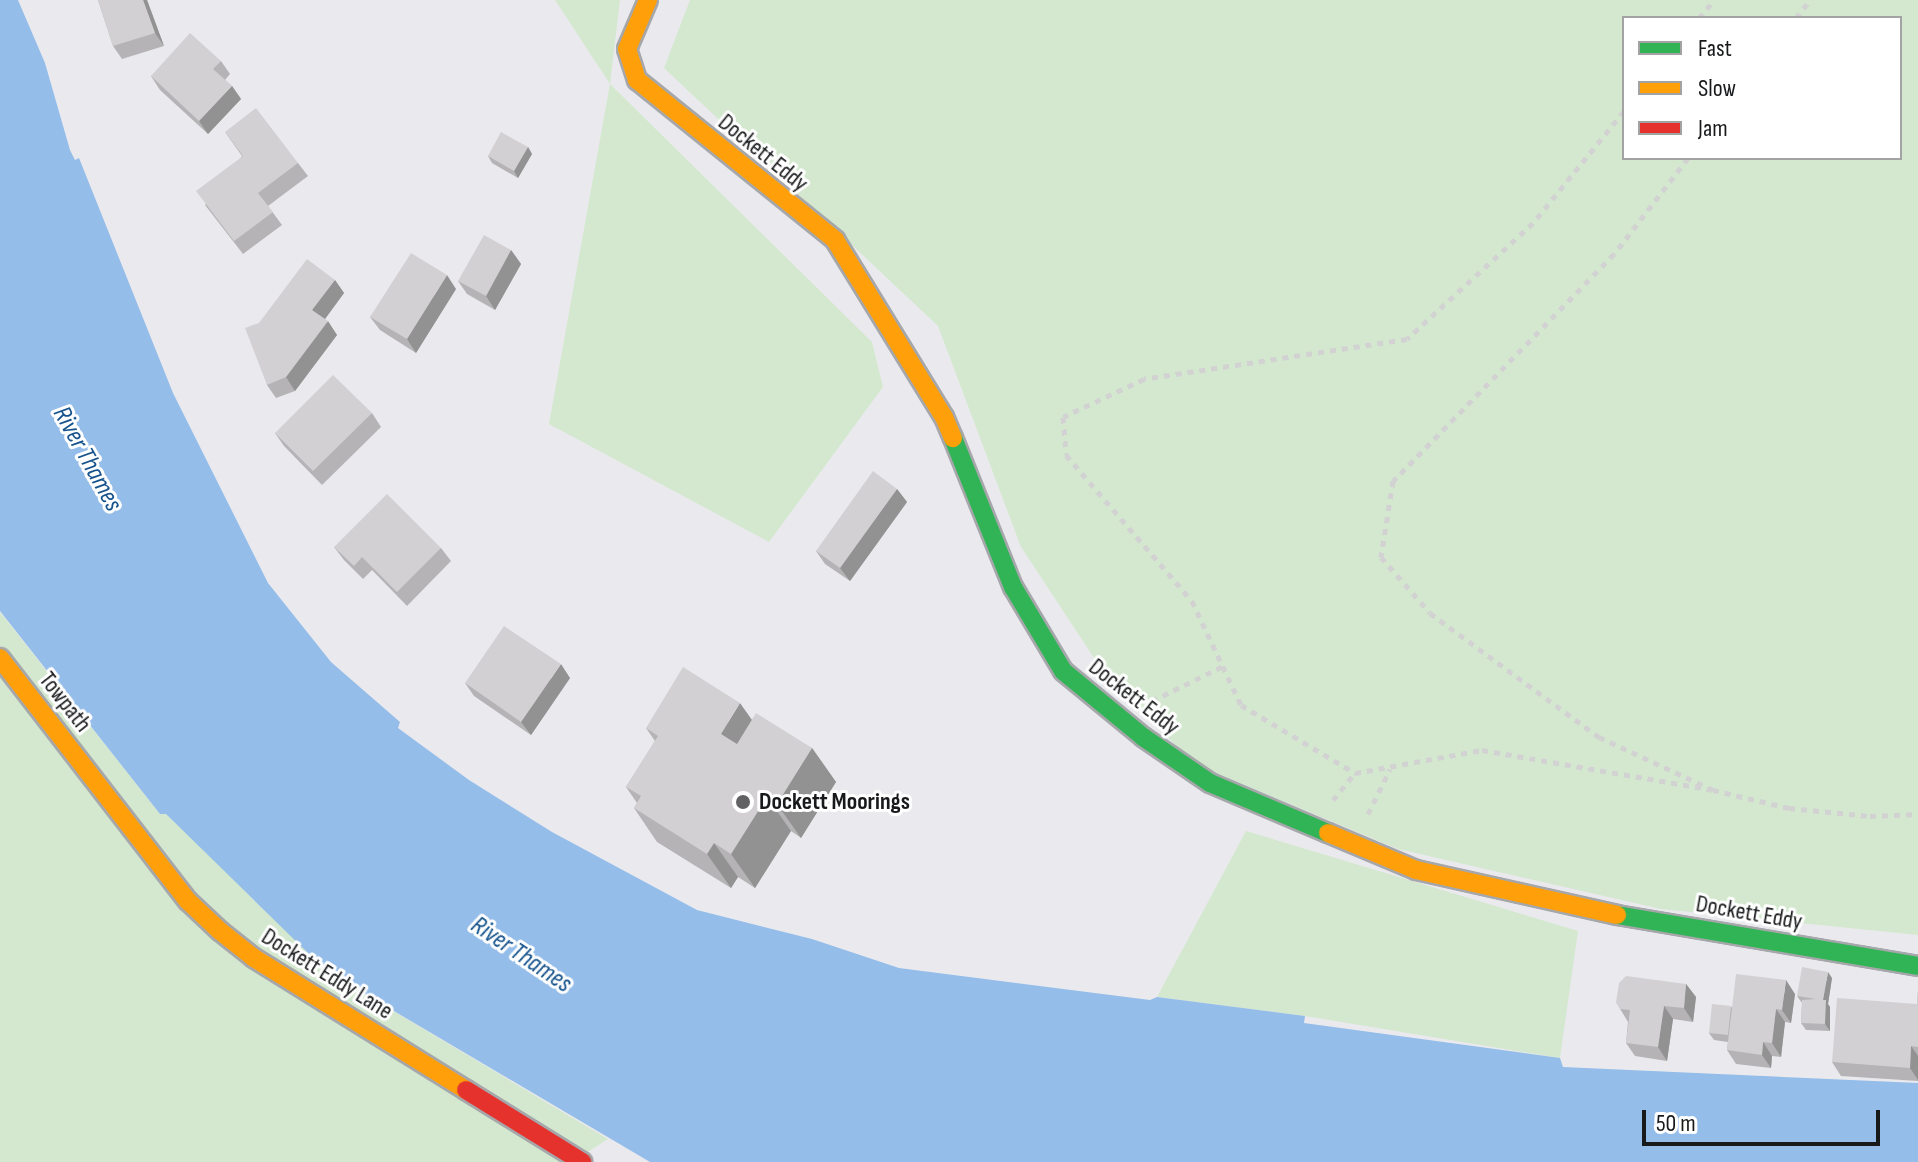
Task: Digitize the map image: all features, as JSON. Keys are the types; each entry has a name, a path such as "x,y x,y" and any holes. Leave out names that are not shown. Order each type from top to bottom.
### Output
{"street":[{"name":"Dockett Eddy","path":"648,0 627,49 637,80 835,240 944,417 1013,587 1063,671 1118,717 1210,783 1416,870 1572,908 1918,966"},
{"name":"Towpath","path":"0,658 91,775"},
{"name":"Dockett Eddy Lane","path":"91,775 188,901 254,958 582,1162"}],"path":[{"path":"1701,16 1714,0"},
{"path":"1798,16 1810,0"},
{"path":"1622,113 1533,223 1407,339 1144,379 1063,417 1066,455 1192,601 1241,705 1355,773 1391,769 1482,750 1713,790 1789,808 1870,816 1918,814"},
{"path":"1686,160 1614,254 1393,481 1381,557 1430,613 1599,737 1713,790"},
{"path":"1118,717 1223,666"},
{"path":"1353,845 1391,769"}],"green space":[{"path":"555,0 620,0 610,84"},
{"path":"690,0 1918,0 1918,935 1661,909 1398,849 1194,764 1104,673 1021,547 938,326 664,68"},
{"path":"610,84 872,342 883,387 769,542 549,424"},
{"path":"0,612 160,814 166,814 343,981 608,1139 572,1162 0,1162"},
{"path":"1246,831 1578,931 1560,1058 1305,1016 1157,997"}],"water":[{"name":"River Thames","path":"0,0 18,0 45,63 70,150 75,160 79,158 173,393 268,583 331,662 400,722 398,728 469,780 552,832 697,910 812,939 899,968 1305,1016 1304,1023 1560,1058 1563,1067 1918,1083 1918,1162 650,1162 343,981 308,953 166,814 160,814 0,611"}],"building":[{"path":"98,0 143,0 155,33 113,46"},
{"path":"190,33 221,61 213,69 232,86 199,121 151,76"},
{"path":"256,108 298,163 258,193 273,212 234,241 196,191 243,156 225,132"},
{"path":"501,132 528,147 514,171 488,156"},
{"path":"484,235 511,250 486,296 458,281"},
{"path":"411,253 447,275 407,339 370,317"},
{"path":"307,259 335,280 312,310 328,321 286,377 267,385 245,328 259,323"},
{"path":"333,375 372,413 313,471 275,433"},
{"path":"873,471 897,489 840,568 816,551"},
{"path":"387,494 441,548 397,592 362,557 354,566 334,547"},
{"path":"504,626 561,664 521,722 465,683"},
{"name":"Dockett Moorings","path":"683,667 740,703 721,734 737,744 756,713 812,748 777,804 767,797 731,854 714,843 707,854 634,808 641,796 626,787 658,736 646,728"},
{"path":"1802,967 1828,972 1823,1000 1826,1000 1825,1024 1801,1023 1802,1000 1816,999 1797,996"},
{"path":"1736,974 1786,980 1782,1010 1776,1009 1772,1043 1763,1042 1762,1055 1727,1050"},
{"path":"1626,976 1686,984 1684,1008 1664,1006 1658,1047 1626,1043 1630,1010 1620,1009 1616,1002 1619,983"},
{"path":"1918,990 1918,1047 1911,1046 1910,1068 1832,1062 1837,998 1917,1004"},
{"path":"1712,1004 1731,1006 1728,1035 1709,1033"}],"traffic: fast":[{"path":"953,438 1013,587 1063,671 1143,737 1210,783 1328,833"},
{"path":"1617,915 1918,966"}],"traffic: slow":[{"path":"648,0 627,49 637,80 835,240 944,417 953,438"},
{"path":"0,658 188,901 220,931 254,958 466,1090"},
{"path":"1328,833 1416,870 1617,915"}],"traffic: jam":[{"path":"466,1090 582,1162"}],"place":[{"name":"Dockett Moorings","path":"743,802"}]}
